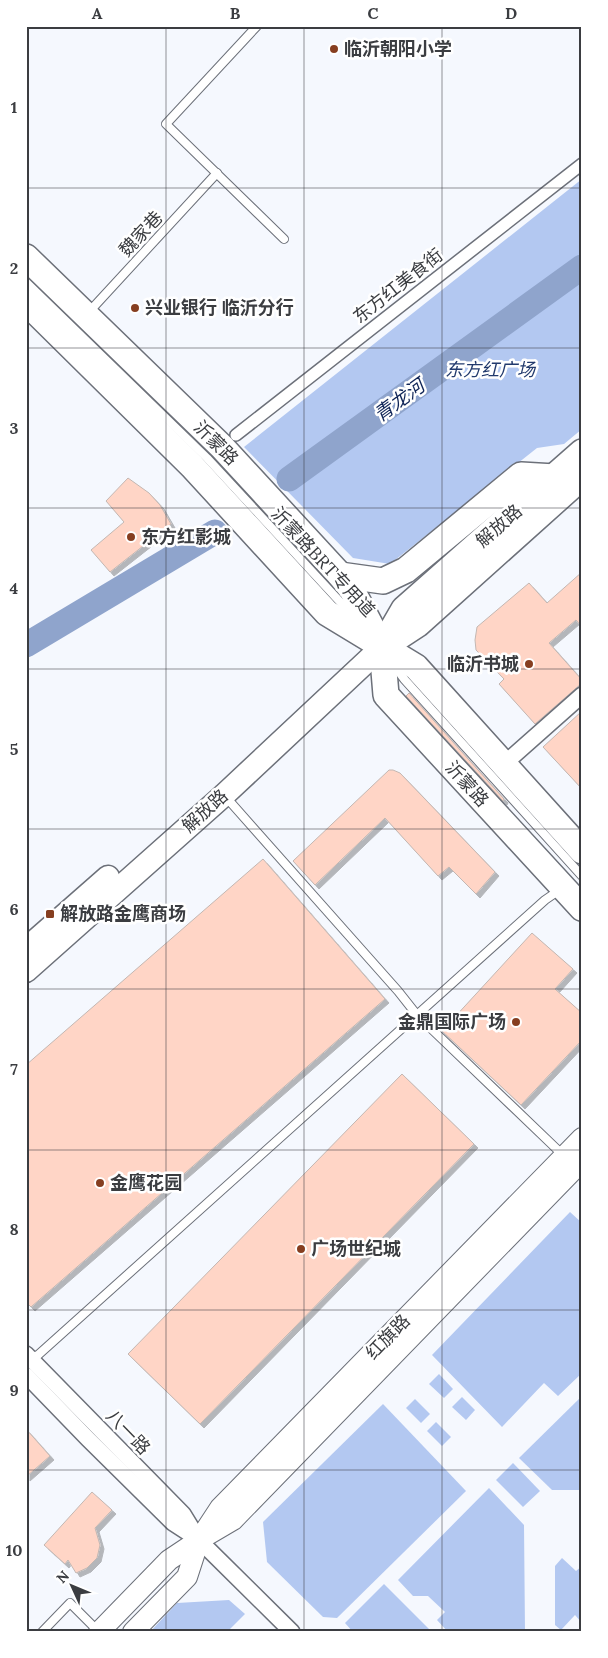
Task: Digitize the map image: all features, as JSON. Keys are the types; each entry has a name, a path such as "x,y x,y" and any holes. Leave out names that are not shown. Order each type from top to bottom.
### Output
{"main road":[{"name":"沂蒙路","path":"26,257 222,447 340,575 352,590 382,647 386,695 572,882 582,908"},
{"name":"沂蒙路","path":"26,302 227,503 327,613 416,668 582,851"},
{"name":"解放路","path":"26,971 224,795 265,756 295,742 347,696 382,647 404,609 582,452"},
{"path":"340,575 383,581 406,570 521,474 554,477"},
{"name":"解放路","path":"26,949 213,785 330,678 418,624 582,477"}],"street":[{"name":"东方红美食街","path":"236,435 582,164"},
{"path":"503,765 582,695"},
{"name":"红旗路","path":"99,1632 169,1560 233,1520 573,1158 582,1138"},
{"name":"八一路","path":"27,1357 182,1514 199,1540"},
{"name":"八一路","path":"26,1376 174,1523 199,1540 292,1632"},
{"path":"133,1632 187,1577 199,1540"}],"lane":[{"path":"257,26 166,124 284,239"},
{"name":"魏家巷","path":"86,314 217,173"},
{"name":"沂蒙路BRT专用道","path":"26,282 207,458 382,647"},
{"path":"224,795 398,991 417,1015 573,1158"},
{"path":"27,1357 38,1355 545,900 572,882"},
{"path":"42,1632 70,1603 99,1632"}],"green space":[{"name":"东方红广场","path":"582,179 582,429 564,444 537,448 390,564 353,558 244,447"},
{"path":"570,1212 582,1223 582,1373 558,1396 544,1383 502,1427 432,1355"},
{"path":"439,1374 453,1389 444,1398 429,1384"},
{"path":"582,1396 582,1490 552,1490 519,1458"},
{"path":"462,1397 475,1410 466,1420 452,1407"},
{"path":"415,1399 430,1414 421,1423 406,1408"},
{"path":"383,1404 466,1491 337,1618 323,1617 267,1562 263,1522"},
{"path":"436,1422 451,1437 442,1446 427,1431"},
{"path":"513,1463 540,1491 523,1507 496,1480"},
{"path":"489,1488 524,1525 525,1632 448,1632 437,1620 445,1612 428,1596 413,1596 398,1580"},
{"path":"562,1558 576,1571 582,1566 582,1623 575,1615 561,1630 555,1625 555,1566"},
{"path":"384,1584 432,1632 353,1632 345,1623"},
{"path":"229,1600 245,1614 227,1632 150,1632 177,1603"}],"building":[{"name":"东方红影城","path":"128,478 149,493 160,505 171,524 110,572 91,550 124,522 106,501"},
{"name":"临沂书城","path":"582,572 582,627 576,620 549,643 582,680 582,683 535,724 499,684 504,679 476,650 477,627 529,583 547,603"},
{"path":"409,693 504,799 503,801 406,696"},
{"path":"582,711 582,789 543,747"},
{"path":"389,770 400,773 495,872 476,894 449,867 438,876 385,818 315,885 293,861"},
{"name":"金鹰花园","path":"263,859 385,999 31,1307 26,1302 26,1065"},
{"name":"金鼎国际广场","path":"532,933 573,969 555,989 582,1013 582,1040 521,1105 442,1031"},
{"name":"广场世纪城","path":"402,1074 474,1144 200,1424 128,1354"},
{"path":"26,1429 50,1456 26,1477"},
{"path":"92,1492 112,1510 95,1528 100,1545 97,1558 87,1568 76,1573 68,1560 65,1564 44,1545"}],"waterway":[{"name":"青龙河","path":"289,479 582,267"},
{"name":"青龙河","path":"26,645 215,532"}],"place":[{"name":"临沂朝阳小学","path":"334,49"},
{"name":"兴业银行 临沂分行","path":"135,308"},
{"name":"东方红影城","path":"131,537"},
{"name":"临沂书城","path":"529,664"},
{"name":"解放路金鹰商场","path":"50,914"},
{"name":"金鼎国际广场","path":"516,1022"},
{"name":"金鹰花园","path":"100,1183"},
{"name":"广场世纪城","path":"301,1249"}]}
